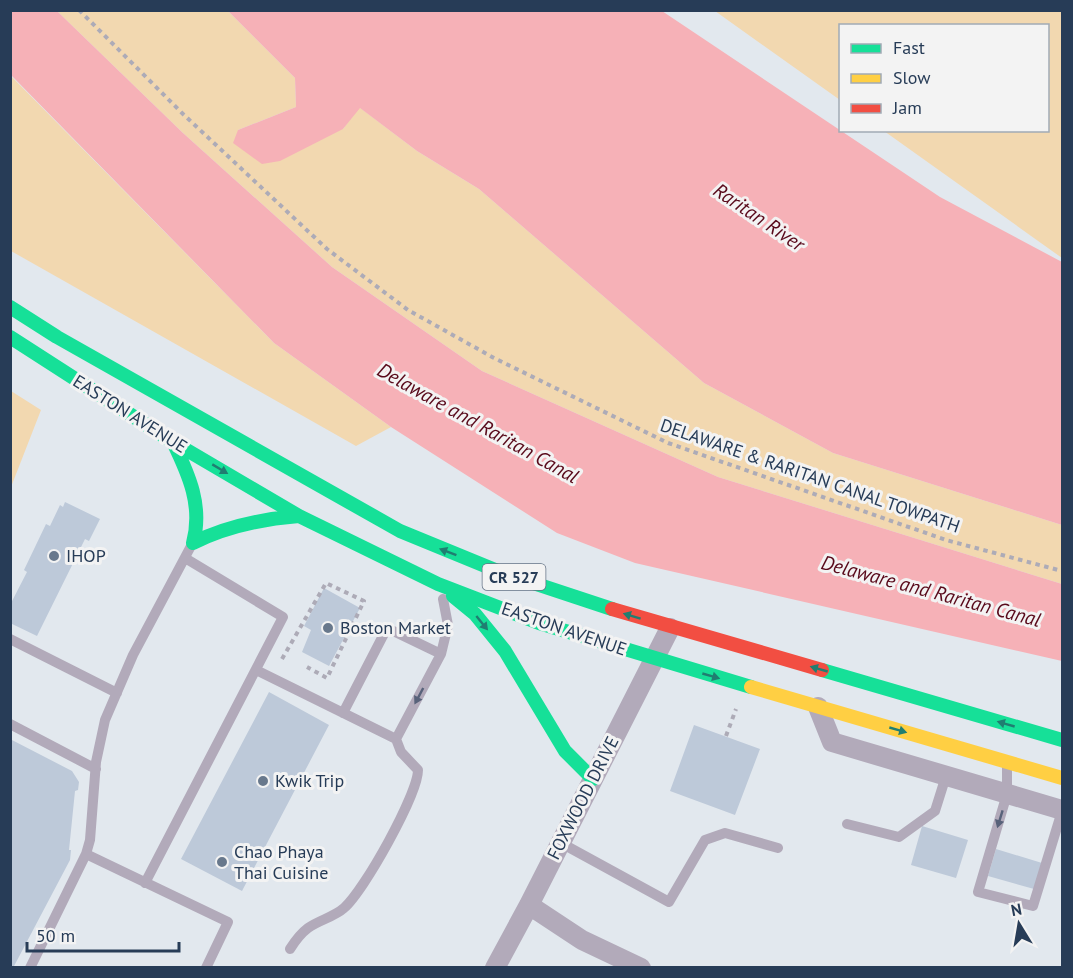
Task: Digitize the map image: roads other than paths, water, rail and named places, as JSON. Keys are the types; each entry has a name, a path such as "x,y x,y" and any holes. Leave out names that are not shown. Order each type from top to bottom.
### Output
{"main road":[{"name":"EASTON AVENUE","path":"10,307 57,337 400,531 436,547 544,589 670,628 1062,740"},
{"name":"EASTON AVENUE","path":"10,337 173,442 299,516 438,584 539,623 1062,778"},
{"path":"173,442 188,473 194,492 198,529 193,543"},
{"path":"193,543 208,534 234,525 261,519 299,516"},
{"path":"438,584 475,614 505,651 565,751 593,779"}],"street":[{"name":"FOXWOOD DRIVE","path":"495,968 670,628"},
{"path":"818,707 832,742 1062,810"},
{"path":"1008,761 1028,730"},
{"path":"529,905 582,940 640,968"}],"lane":[{"path":"30,968 86,854 90,840 96,769 105,720 133,655 193,543"},
{"path":"145,883 283,617 185,558"},
{"path":"396,739 441,654 448,625 446,608 438,584"},
{"path":"343,713 387,628 441,654"},
{"path":"10,639 117,693"},
{"path":"256,670 396,739 401,752 418,770 418,777 387,844 354,898 343,909 310,927 300,935 290,949"},
{"path":"10,724 96,769"},
{"path":"1008,761 1007,794 978,892 1033,906 1062,810"},
{"path":"848,824 899,837 934,811 946,776"},
{"path":"561,843 669,902 705,840 725,833 778,848"},
{"path":"86,854 228,922 206,968"}],"water":[{"name":"Delaware and Raritan Canal","path":"10,11 57,11 183,133 332,267 482,371 718,477 1062,584 1062,661 635,563 557,533 391,427 274,343 11,75"},
{"name":"Raritan River","path":"228,11 662,11 839,129 839,132 843,132 940,197 1062,262 1062,525 833,453 704,383 479,189 417,151 360,108 343,129 280,161 262,164 233,143 238,130 296,107 295,78"}],"place":[{"name":"IHOP","path":"54,556"},
{"name":"Boston Market","path":"328,628"},
{"name":"Kwik Trip","path":"263,781"},
{"name":"Chao Phaya Thai Cuisine","path":"222,862"}]}
